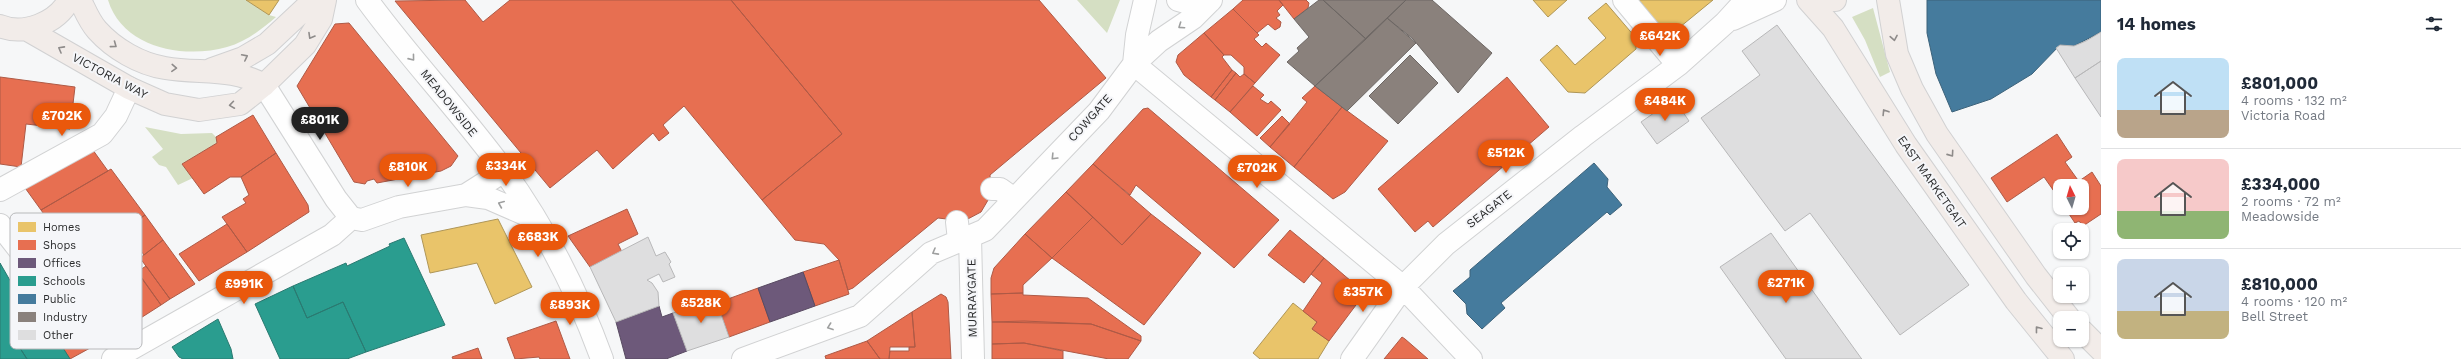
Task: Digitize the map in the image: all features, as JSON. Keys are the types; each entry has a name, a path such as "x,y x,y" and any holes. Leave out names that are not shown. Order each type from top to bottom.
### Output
{"main road":[{"path":"8,29 43,24 58,14 69,0"},
{"path":"80,0 97,30 127,54 141,61 166,68 209,70 248,76 264,85"},
{"path":"209,70 243,58 267,44 314,0"},
{"name":"VICTORIA WAY","path":"8,29 165,104 199,110 240,104 264,85 305,45 321,19 325,0"},
{"name":"EAST MARKETGAIT","path":"1808,0 1833,28 1906,145 2002,282 2063,359"},
{"path":"1888,0 1897,54 1912,89 1937,134 2036,276 2064,311"},
{"path":"2089,338 2101,350"}],"street":[{"name":"MEADOWSIDE","path":"367,0 395,39 504,171 534,218 569,281 602,359"},
{"path":"1145,0 1137,35 1134,64 1402,287 1471,359"},
{"name":"COWGATE","path":"1178,0 1192,4 1211,0"},
{"name":"COWGATE","path":"744,359 860,316 930,254 962,233 985,230 1099,111 1134,64 1159,41 1193,18 1211,0"},
{"path":"1624,0 1678,65"},
{"name":"SEAGATE","path":"1352,359 1402,287 1446,244 1583,136 1678,65 1725,23 1746,0"},
{"name":"SEAGATE","path":"1725,23 1775,0"},
{"path":"264,85 336,199 351,218 362,220 399,207 466,195 488,198 534,218"},
{"path":"0,190 102,134 116,116 129,88"},
{"path":"466,195 504,171"},
{"path":"992,189 1000,189 1014,199"},
{"path":"113,359 144,352 332,235 351,218"},
{"path":"0,225 10,238"},
{"name":"MURRAYGATE","path":"962,233 974,359"}],"green space":[{"path":"108,0 246,0 269,15 276,17 253,35 234,45 193,52 157,46 141,40 127,30 116,17"},
{"path":"1077,0 1120,0 1107,33"},
{"path":"1873,8 1890,72 1880,77 1865,40 1852,17"},
{"path":"145,127 181,134 212,133 216,137 217,143 182,164 193,178 178,185 166,167 159,165 152,157 163,149"}],"building: Homes":[{"path":"246,0 279,0 269,15"},
{"path":"1533,0 1567,0 1548,17"},
{"path":"1639,0 1713,0 1680,27 1662,29"},
{"path":"1606,3 1636,38 1636,49 1585,93 1568,92 1540,60 1557,45 1575,65 1606,38 1588,18"},
{"path":"498,219 532,287 495,304 477,263 430,273 421,235"},
{"path":"1293,303 1317,322 1312,329 1329,341 1318,359 1260,359 1253,353"}],"building: Shops":[{"path":"465,0 483,22 510,0 731,0 842,134 762,200 684,106 663,125 669,133 659,141 653,133 613,169 597,150 550,188 395,1"},
{"path":"731,0 1039,0 1106,78 990,175 991,195 981,212 964,221 938,218 853,288 848,290 839,260 824,244 795,240 762,200 842,134"},
{"path":"1243,0 1279,0 1283,5 1277,11 1280,15 1276,18 1281,22 1280,27 1275,30 1268,24 1257,33 1233,9"},
{"path":"1279,0 1306,0 1309,3 1308,8 1294,19"},
{"path":"1233,9 1259,35 1254,39 1262,47 1266,43 1280,55 1255,83 1244,74 1244,67 1231,55 1224,55 1204,33"},
{"path":"349,23 458,156 451,166 441,171 377,183 374,179 367,181 365,184 354,182 297,86 335,24"},
{"path":"1204,33 1224,55 1222,57 1232,70 1211,97 1184,75 1176,62 1178,55"},
{"path":"1232,70 1236,73 1215,100 1211,97"},
{"path":"1236,73 1240,77 1244,74 1255,83 1230,112 1215,100"},
{"path":"0,77 75,87 70,129 26,124 21,167 0,164"},
{"path":"1507,77 1549,127 1433,227 1428,221 1415,232 1378,189"},
{"path":"1253,86 1264,95 1260,99 1268,104 1271,101 1281,110 1257,136 1230,112"},
{"path":"1315,86 1342,107 1294,167 1270,147 1307,102 1302,98"},
{"path":"1342,107 1388,141 1345,192 1333,199 1294,167"},
{"path":"1148,108 1279,220 1234,268 1136,185 1130,195 1093,164 1143,109"},
{"path":"253,115 276,153 241,177 230,177 204,194 182,164 217,143 216,137"},
{"path":"1282,116 1290,124 1270,147 1260,138"},
{"path":"2057,134 2072,157 2065,162 2077,179 2053,179 2053,190 2044,177 2007,202 1991,178"},
{"path":"90,146 108,171 41,210 23,185"},
{"path":"276,153 308,205 309,212 247,252 222,217 246,203 243,199 249,195 241,177"},
{"path":"1093,164 1151,214 1122,245 1066,192"},
{"path":"111,169 145,215 142,217 142,213 43,213 41,210"},
{"path":"2092,172 2101,186 2101,214 2088,223 2081,223 2079,221 2075,223 2070,215 2089,215 2089,179 2082,179"},
{"path":"1066,192 1093,217 1052,258 1025,234"},
{"path":"627,209 638,234 618,244 622,252 590,267 568,236"},
{"path":"1151,214 1201,253 1144,325 1052,258 1093,217 1122,245"},
{"path":"145,215 163,240 144,255 142,252 142,217"},
{"path":"227,224 247,252 199,281 179,254"},
{"path":"1290,230 1324,258 1304,283 1268,255"},
{"path":"1025,234 1052,258 1023,285 1023,293 991,294 991,278 994,268"},
{"path":"163,240 195,284 170,299 142,261 142,256"},
{"path":"1324,258 1365,293 1329,341 1312,329 1317,322 1303,311 1322,283 1311,274"},
{"path":"839,260 849,294 815,306 803,272"},
{"path":"146,266 170,299 161,305 142,279 142,269"},
{"path":"142,278 161,305 142,317"},
{"path":"758,288 770,322 729,337 717,303"},
{"path":"1023,293 1023,295 1088,298 1141,336 1141,341 1091,324 992,322 991,294"},
{"path":"941,294 946,297 948,302 951,359 889,359 890,351 909,351 909,347 915,347 912,312"},
{"path":"912,312 915,347 890,347 889,359 880,359 867,341"},
{"path":"556,321 570,359 540,359 539,357 515,359 507,338"},
{"path":"1024,321 1091,324 1141,341 1128,359 1109,359 1024,343 992,344 992,322"},
{"path":"1402,337 1405,339 1428,359 1384,359"},
{"path":"867,341 880,359 826,359 825,356"},
{"path":"1024,343 1063,351 1063,359 992,359 992,344"},
{"path":"478,348 482,359 453,359 452,357"},
{"path":"64,349 88,349 70,359"}],"building: Offices":[{"path":"803,272 815,306 770,322 758,288"},
{"path":"659,306 662,317 673,313 687,351 666,359 626,359 616,322"}],"building: Schools":[{"path":"404,238 445,325 366,352 343,302 307,318 293,286 346,263 347,266 390,246 389,244"},
{"path":"0,263 10,280 10,349 21,349 27,359 0,359"},
{"path":"293,286 307,318 343,302 366,352 347,359 280,359 255,304"},
{"path":"218,319 231,349 233,359 183,359 179,357 172,347"},
{"path":"21,349 64,349 70,359 27,359"}],"building: Public":[{"path":"1927,0 2101,0 2101,32 2074,46 2060,45 2032,74 1991,99 1952,112 1936,74 1927,33"},
{"path":"1594,163 1608,179 1607,187 1622,205 1610,215 1607,212 1501,303 1505,308 1482,329 1467,314 1466,304 1453,291 1470,277 1470,270"}],"building: Industry":[{"path":"1319,0 1323,0 1366,39 1315,86 1287,62 1299,51 1297,48 1309,37 1294,19"},
{"path":"1323,0 1406,0 1366,39"},
{"path":"1406,0 1432,0 1492,53 1458,93 1413,39 1387,18"},
{"path":"1387,18 1416,43 1347,111 1315,86"},
{"path":"1410,55 1438,83 1398,124 1369,96"}],"building: Other":[{"path":"1777,25 1969,285 1900,335 1810,213 1785,231 1701,118 1760,75 1742,51"},
{"path":"2101,32 2101,61 2075,78 2056,48 2060,45 2074,46"},
{"path":"2101,61 2101,117 2075,78"},
{"path":"1674,99 1689,121 1657,144 1641,122"},
{"path":"1771,233 1862,359 1786,359 1720,267"},
{"path":"648,237 656,256 665,252 671,262 669,264 675,277 663,282 659,274 647,280 652,283 658,292 659,306 616,322 590,267"},
{"path":"715,297 729,337 687,351 673,313"}]}
